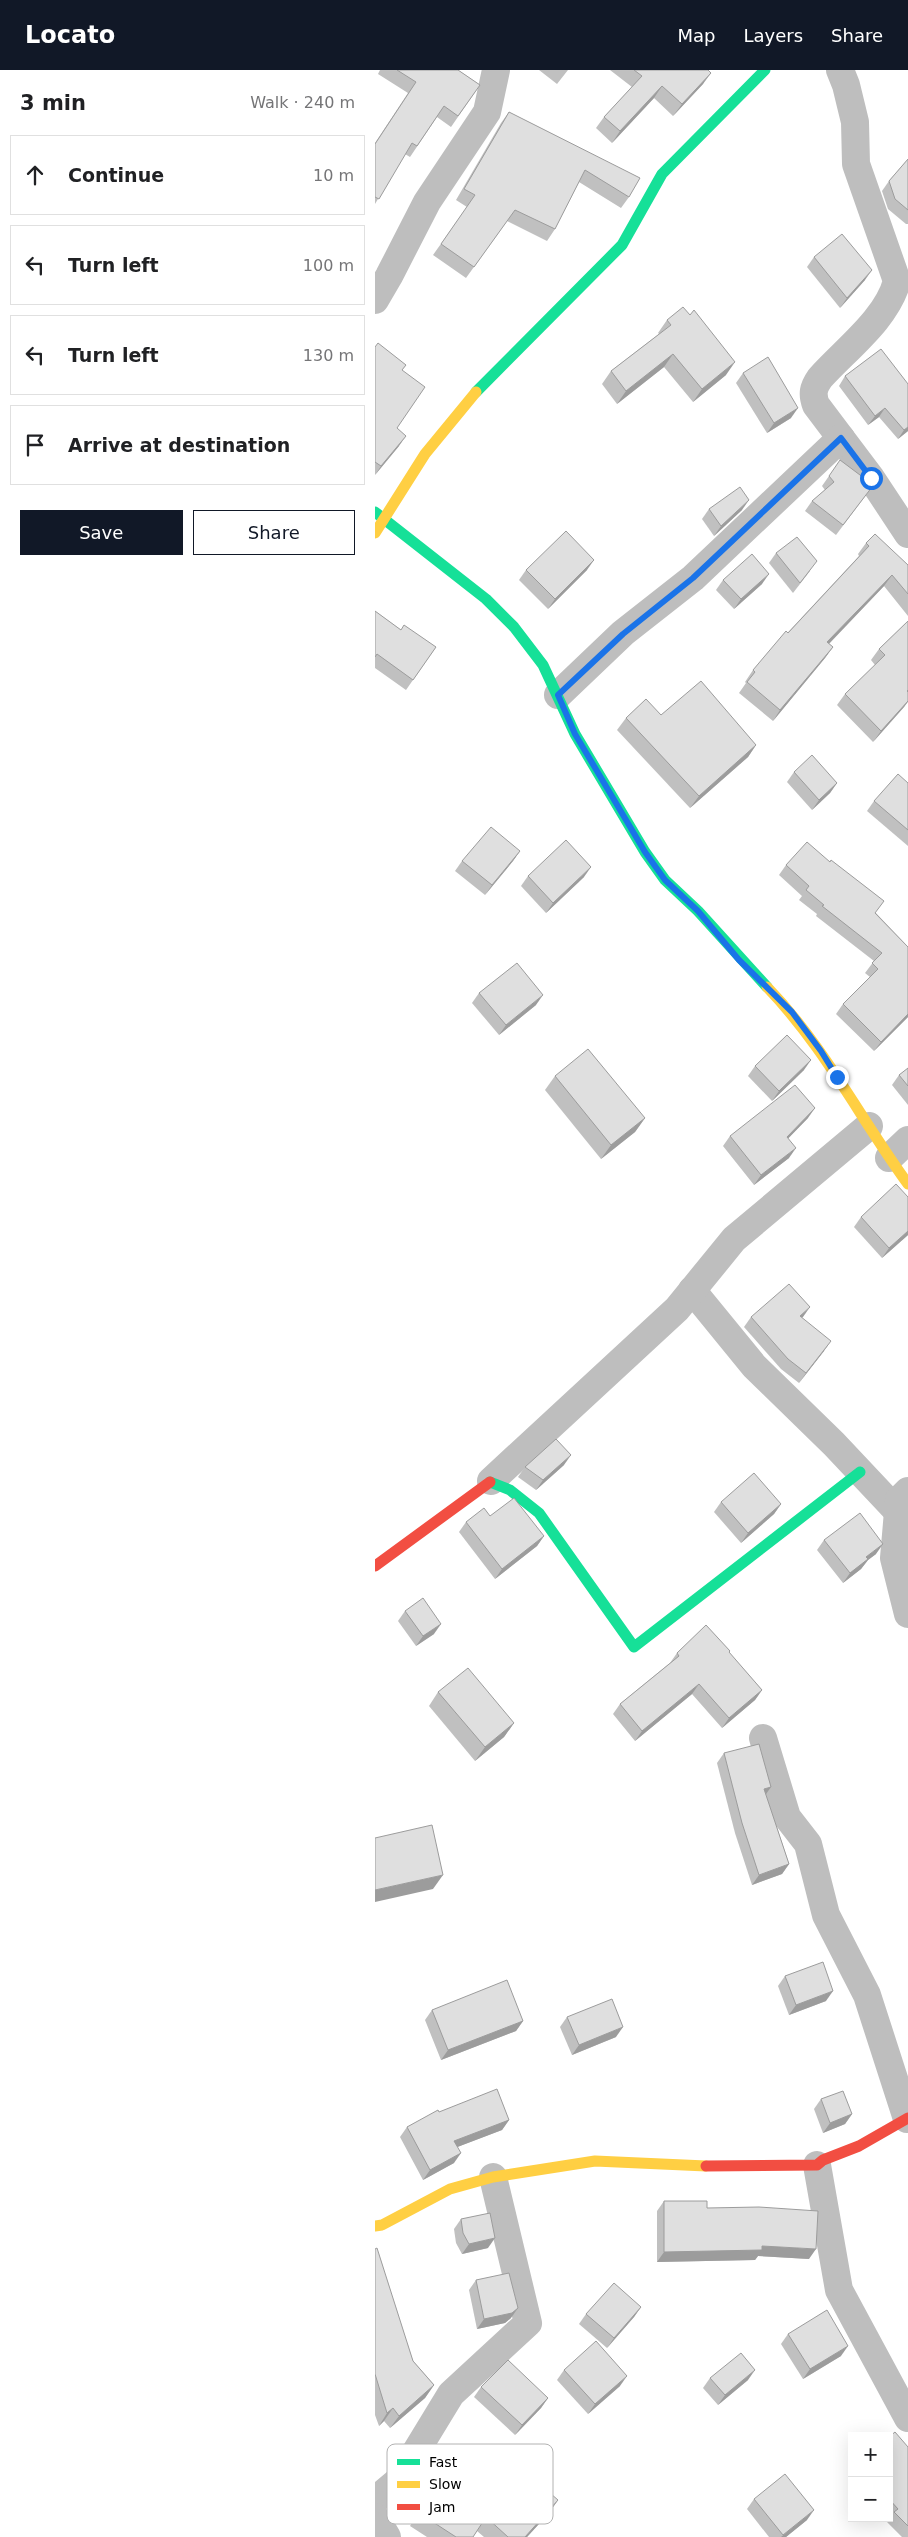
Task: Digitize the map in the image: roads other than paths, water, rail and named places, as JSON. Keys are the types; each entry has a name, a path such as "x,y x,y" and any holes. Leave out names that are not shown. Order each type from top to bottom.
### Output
{"street":[{"path":"375,300 427,202 487,112 496,70"},
{"path":"375,533 425,454 465,403 622,246 662,174 765,70"},
{"path":"839,70 846,85 855,122 856,164 902,274 893,296 883,312 841,354 813,388 813,396 816,406 871,478 908,534"},
{"path":"558,695 623,634 693,578 841,438"},
{"path":"375,512 486,599 514,627 543,665 575,734 645,852 665,880 698,911 739,960 792,1012 821,1051 869,1126 899,1149 908,1184"},
{"path":"375,1566 491,1481 677,1309 734,1239 869,1126"},
{"path":"692,1290 754,1366 860,1472 903,1502 893,1558 908,1614"},
{"path":"491,1481 510,1490 539,1513 634,1646 860,1472"},
{"path":"375,2226 382,2225 450,2189 493,2177 595,2161 736,2167 817,2165 823,2160 859,2146 908,2118 867,1995 826,1915 808,1844 787,1817 763,1738"},
{"path":"817,2165 839,2290 908,2418"},
{"path":"421,2444 451,2394 502,2349 527,2323 521,2288 493,2177"},
{"path":"375,2498 387,2490"},
{"path":"375,2517 387,2537"}]}
